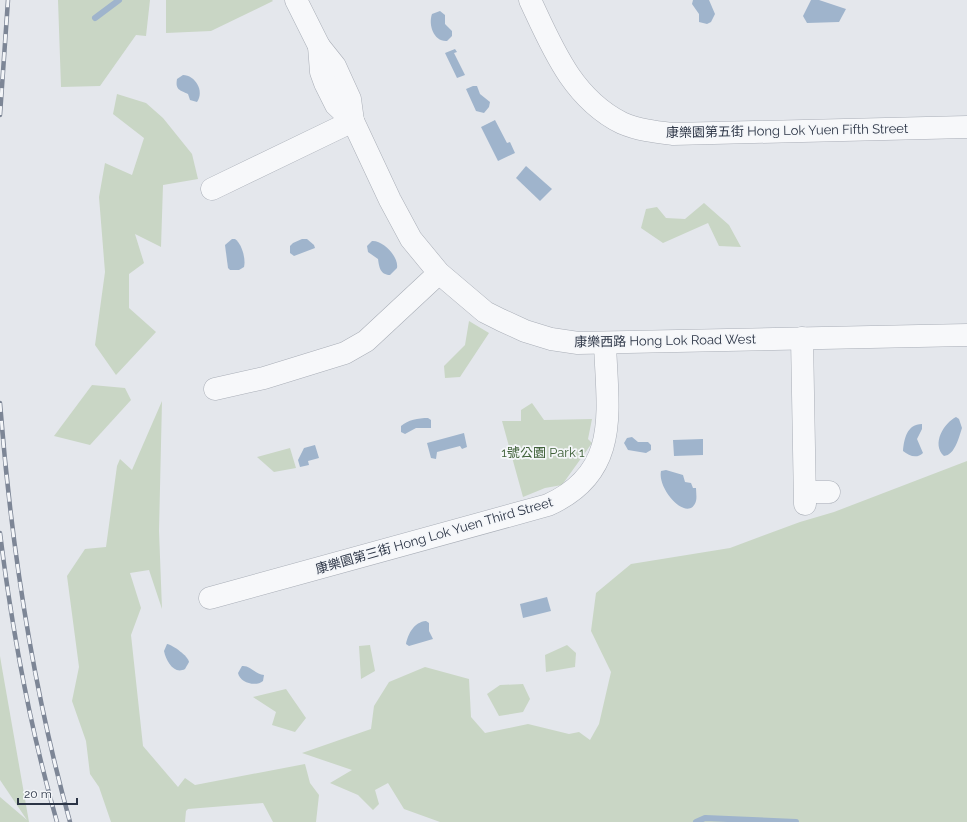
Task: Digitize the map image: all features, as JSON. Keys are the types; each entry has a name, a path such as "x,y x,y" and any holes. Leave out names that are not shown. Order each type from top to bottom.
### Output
{"street":[{"name":"康樂西路 Hong Lok Road West","path":"296,0 319,46 321,72 325,83 336,105 353,121 390,200 411,239 439,273 485,312 525,331 551,339 578,343 967,335"},
{"name":"康樂園第五街 Hong Lok Yuen Fifth Street","path":"530,0 554,52 569,77 583,94 601,109 623,123 648,131 673,134 967,127"},
{"path":"212,189 353,121"},
{"path":"215,389 264,378 345,353 366,341 439,273"},
{"path":"802,338 805,498 829,492"},
{"name":"康樂園第三街 Hong Lok Yuen Third Street","path":"210,598 548,505 571,492 588,476 602,453 606,435 607,418 606,343"}],"green space":[{"path":"58,0 150,0 146,36 136,35 100,86 61,87"},
{"path":"166,0 273,1 211,31 166,33"},
{"path":"117,94 146,103 163,118 192,154 198,179 163,185 161,247 135,234 144,263 129,274 129,308 156,332 116,375 95,345 105,272 99,197 105,163 132,175 144,138 113,114"},
{"path":"704,203 729,225 741,247 719,246 708,223 663,243 641,228 646,209 657,207 666,218 685,219"},
{"path":"469,321 489,333 460,377 445,378 444,366 465,345"},
{"path":"92,385 125,388 131,400 90,445 54,436"},
{"path":"162,401 159,531 162,609 149,570 130,573 141,608 131,635 143,746 178,787 185,778 195,785 305,764 310,783 319,795 316,822 273,822 263,803 188,809 186,811 185,822 111,822 99,787 90,774 86,741 72,701 79,667 67,576 85,549 106,547 117,466 120,459 132,470"},
{"name":"1號公園 Park 1","path":"532,403 544,420 592,419 588,439 592,443 562,485 545,488 523,497 502,421 521,421 521,410"},
{"path":"290,448 296,468 274,472 257,457"},
{"path":"967,461 967,822 440,822 404,809 388,783 375,790 379,804 373,810 358,795 330,783 352,770 302,753 371,729 374,706 389,682 425,667 469,679 471,717 485,733 528,724 569,734 579,732 590,740 599,724 611,672 591,631 596,593 631,564 730,548 800,522 834,512"},
{"path":"370,645 375,671 361,679 359,646"},
{"path":"567,645 576,653 575,667 546,672 545,655"},
{"path":"0,656 29,822 0,822 0,797 27,820 0,780"},
{"path":"523,684 530,699 523,712 499,716 487,694 500,685"},
{"path":"286,689 306,718 295,732 272,725 276,712 253,697"}],"water":[{"path":"693,0 709,0 715,14 711,22 707,24 699,22 699,14 692,4"},
{"path":"811,0 819,0 846,9 839,22 807,23 803,16"},
{"path":"440,11 445,15 445,24 452,31 452,36 447,41 442,41 435,36 432,28 432,14"},
{"path":"455,49 457,52 454,53 465,75 457,78 445,53"},
{"path":"183,75 191,78 198,84 200,93 197,102 190,100 188,94 177,88 177,79"},
{"path":"477,86 480,94 490,102 489,107 484,113 476,111 466,89"},
{"path":"495,120 507,143 510,142 515,153 498,161 481,127"},
{"path":"526,166 552,189 540,201 516,178"},
{"path":"232,239 235,239 240,244 244,256 244,267 239,270 230,270 228,268 225,245"},
{"path":"302,239 307,239 314,245 315,248 294,256 290,253 290,246"},
{"path":"372,241 381,243 393,254 397,268 390,275 382,272 378,259 368,252 367,246"},
{"path":"956,417 959,419 962,428 958,441 954,449 948,455 944,456 940,451 939,440 947,424"},
{"path":"428,418 431,420 431,428 416,428 405,434 401,432 401,426 407,422"},
{"path":"922,424 922,429 917,439 923,453 918,456 910,455 903,451 905,437 910,429"},
{"path":"464,433 467,447 462,449 460,446 437,452 436,459 431,458 427,443"},
{"path":"632,437 638,442 648,442 651,445 651,450 646,453 628,450 624,443 627,438"},
{"path":"703,439 703,455 674,456 673,440"},
{"path":"315,445 319,458 308,461 309,465 300,467 298,460 304,448"},
{"path":"666,470 683,475 685,482 691,483 693,488 696,488 696,501 692,507 687,509 681,507 668,495 661,479 661,471"},
{"path":"547,597 551,611 523,618 520,604"},
{"path":"426,621 429,623 429,631 433,639 409,646 406,644 412,629 418,624"},
{"path":"167,644 173,646 186,657 189,662 185,669 177,670 171,666 164,651"},
{"path":"242,666 248,667 264,675 263,681 256,684 245,682 238,673"}],"waterway":[{"path":"95,18 119,0"},
{"path":"696,822 705,818 796,822"}],"railway":[{"path":"0,115 8,0"},
{"path":"0,403 10,509 25,614 45,719 70,822"},
{"path":"0,533 10,606 30,715 57,822"}]}
